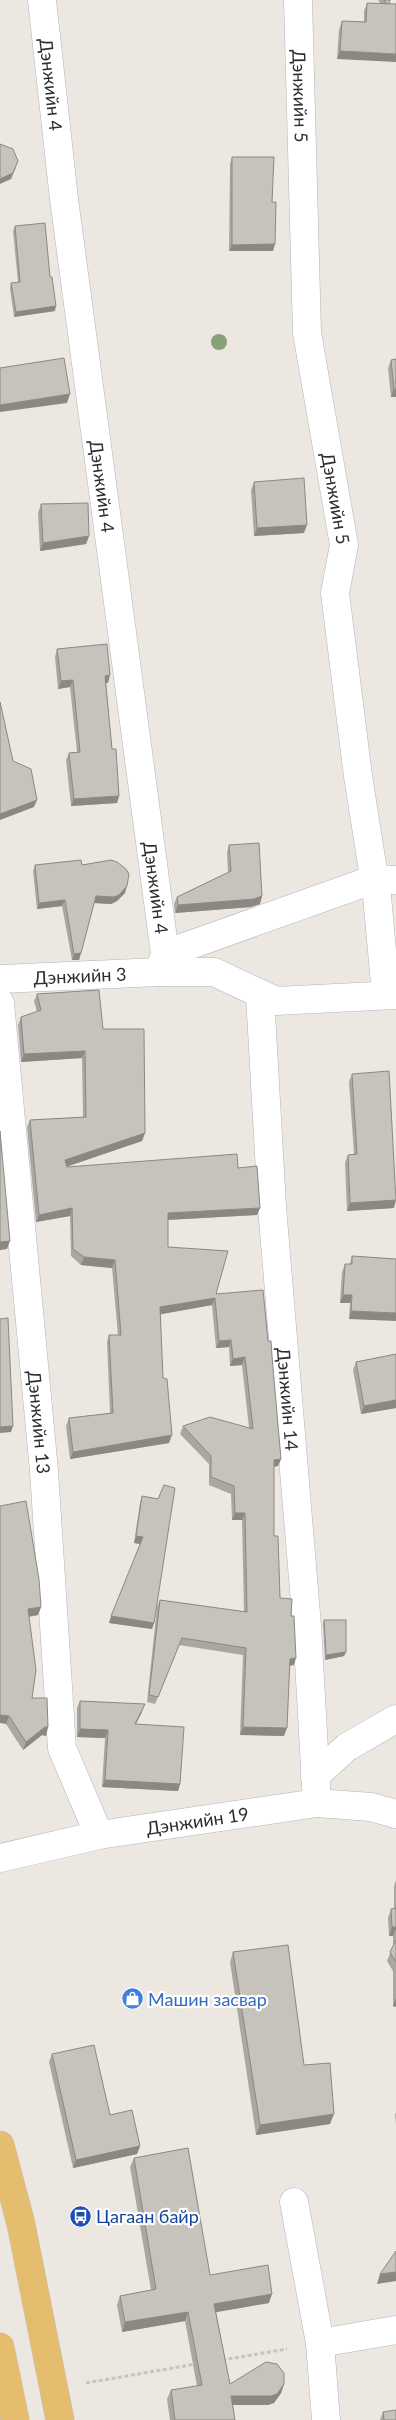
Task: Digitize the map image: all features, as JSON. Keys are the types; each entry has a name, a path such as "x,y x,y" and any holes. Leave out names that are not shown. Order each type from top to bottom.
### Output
{"main road":[{"path":"0,2145 21,2224 60,2420"},
{"path":"0,2347 15,2420"}],"street":[{"name":"Дэнжийн 4","path":"42,0 65,209 162,963"},
{"name":"Дэнжийн 5","path":"298,0 307,333 344,545 335,592 358,776 385,880 391,994"},
{"path":"162,963 385,880"},
{"path":"162,963 214,972 276,1001 339,1000 391,994"},
{"name":"Дэнжийн 3","path":"0,979 162,963"},
{"name":"Дэнжийн 14","path":"260,995 272,1207 307,1626 317,1803"},
{"name":"Дэнжийн 13","path":"0,1003 44,1471 62,1748 99,1835"},
{"path":"315,1776 346,1747 396,1718"},
{"name":"Дэнжийн 19","path":"0,1858 99,1835 317,1803 371,1807 396,1814"},
{"path":"294,2202 320,2344 326,2420"},
{"path":"320,2344 396,2330"}],"path":[{"path":"215,2361 320,2344"},
{"path":"54,2390 101,2379 206,2362"}],"building":[{"path":"384,0 390,0 389,4 387,4"},
{"path":"367,3 396,4 396,54 340,51 342,21 366,22"},
{"path":"0,144 13,149 18,161 13,173 0,179"},
{"path":"232,157 274,157 272,202 276,202 275,244 232,245"},
{"path":"45,223 50,277 52,277 56,306 16,312 11,283 20,282 15,226"},
{"path":"64,358 70,394 0,405 0,368"},
{"path":"396,359 396,389 394,389 391,360"},
{"path":"304,478 307,525 257,528 254,482"},
{"path":"88,503 89,536 43,543 41,504"},
{"path":"107,644 110,675 105,676 112,749 116,749 119,796 74,799 69,753 80,752 73,680 61,681 57,649"},
{"path":"0,702 13,761 31,769 37,800 0,814"},
{"path":"259,843 262,896 254,899 178,905 177,897 231,871 229,845"},
{"path":"81,860 82,865 111,860 126,869 129,874 127,886 119,895 114,897 96,896 81,953 74,954 65,900 39,903 35,865"},
{"path":"99,990 103,1029 144,1029 145,1133 65,1160 67,1167 237,1154 238,1168 257,1166 260,1208 168,1213 168,1247 228,1251 216,1294 263,1290 268,1341 271,1341 281,1459 274,1460 274,1536 278,1536 280,1598 292,1599 291,1616 294,1616 296,1658 290,1659 287,1728 243,1727 246,1648 182,1638 158,1697 149,1695 160,1600 247,1612 245,1513 235,1513 234,1486 211,1477 211,1456 183,1426 210,1417 253,1429 245,1357 233,1359 231,1340 219,1341 215,1298 160,1307 163,1378 167,1379 172,1435 73,1452 69,1418 113,1413 109,1335 121,1335 115,1260 84,1257 73,1249 72,1208 39,1215 30,1120 86,1117 85,1051 24,1054 21,1017 41,1010 37,994"},
{"path":"389,1071 396,1200 350,1203 348,1155 357,1154 352,1074"},
{"path":"0,1131 10,1241 0,1242"},
{"path":"352,1256 396,1259 396,1313 351,1311 352,1295 343,1295 345,1264 352,1264"},
{"path":"8,1318 13,1426 0,1427 0,1319"},
{"path":"396,1354 396,1400 364,1406 356,1362"},
{"path":"164,1485 175,1488 154,1623 111,1616 143,1537 136,1536 142,1496 158,1499"},
{"path":"26,1501 39,1579 41,1607 28,1609 36,1670 32,1698 47,1698 48,1727 45,1727 26,1742 9,1716 0,1715 0,1506"},
{"path":"324,1620 346,1620 346,1652 326,1655"},
{"path":"80,1701 145,1704 135,1724 184,1727 180,1784 105,1780 108,1730 80,1729"},
{"path":"396,1908 396,1927 392,1927 391,1909"},
{"path":"396,1940 396,1962 390,1952"},
{"path":"288,1945 304,2065 330,2063 334,2114 260,2125 233,1952"},
{"path":"94,2045 110,2115 132,2110 140,2146 76,2160 52,2054"},
{"path":"188,2148 210,2275 268,2265 272,2294 214,2304 230,2384 266,2362 277,2364 284,2373 284,2384 277,2394 271,2396 231,2396 235,2420 175,2420 171,2390 202,2385 188,2312 125,2322 120,2296 156,2289 134,2158"},
{"path":"396,2251 396,2272 380,2274"},
{"path":"396,2410 396,2420 384,2420 383,2412"}],"place":[{"name":"Машин засвар","path":"132,1999"},
{"name":"Цагаан байр","path":"80,2216"}]}
